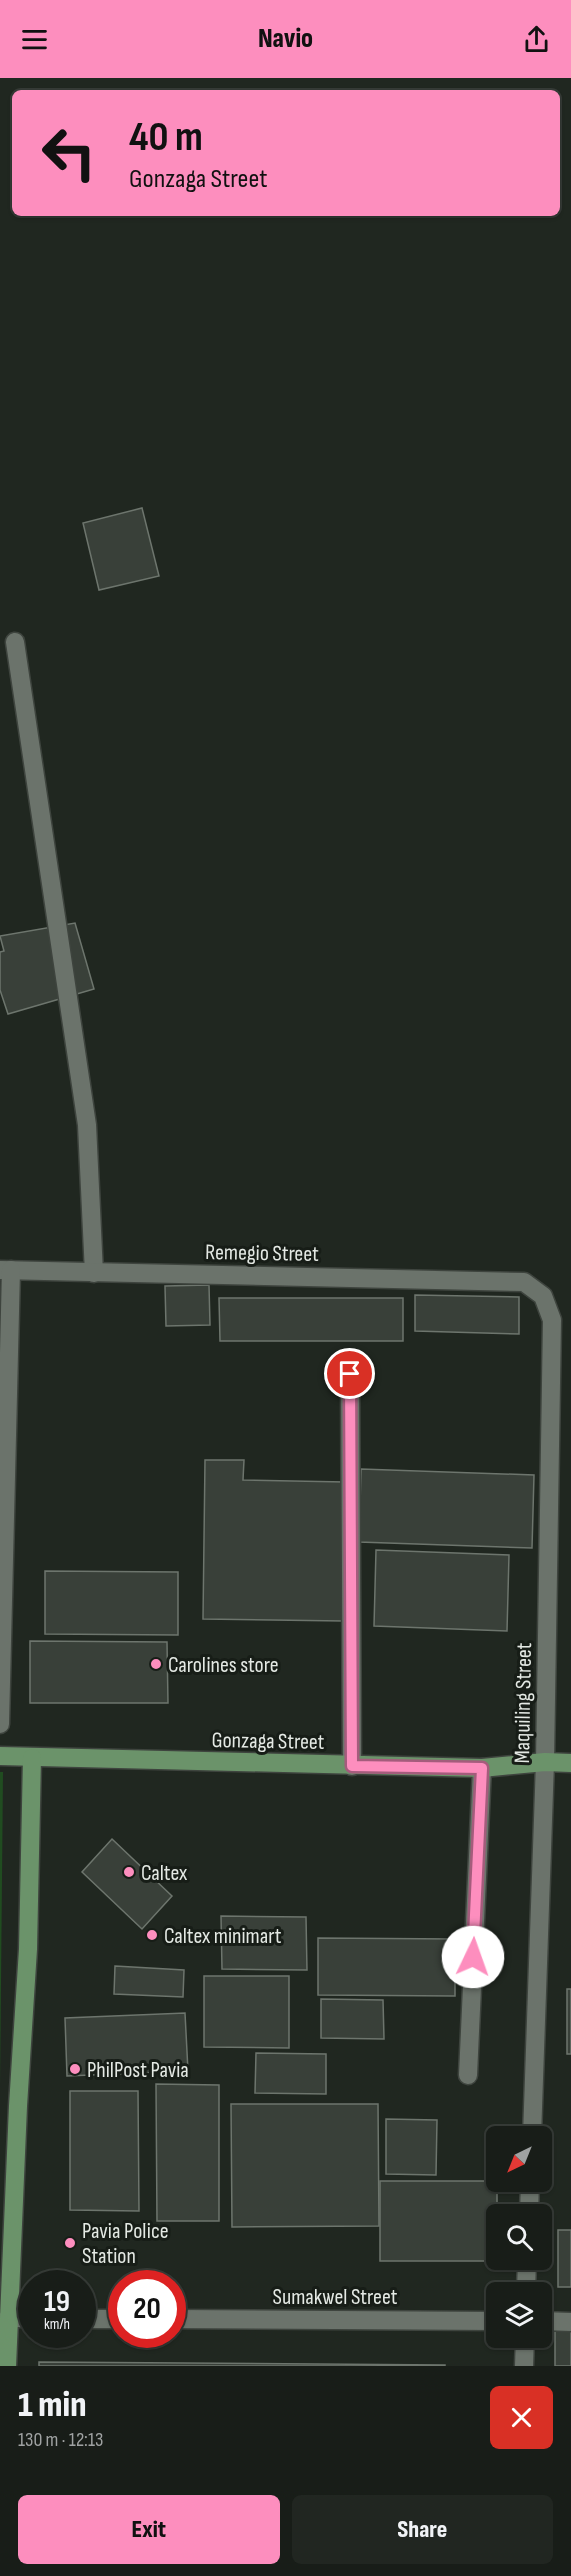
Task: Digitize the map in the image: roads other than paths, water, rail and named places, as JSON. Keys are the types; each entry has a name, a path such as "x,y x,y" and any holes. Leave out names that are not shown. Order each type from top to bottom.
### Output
{"main road":[{"name":"Gonzaga Street","path":"0,1756 482,1768 545,1762 571,1763"},
{"path":"7,2366 4,2319 28,1949 32,1758"}],"street":[{"path":"15,642 87,1125 94,1273"},
{"path":"0,1724 5,1270"},
{"name":"Remegio Street","path":"5,1270 524,1282"},
{"name":"Maquiling Street","path":"524,1282 543,1296 552,1320 545,1762 532,2126"},
{"path":"350,1374 352,1766"},
{"path":"468,2075 482,1768"},
{"name":"Sumakwel Street","path":"186,2319 486,2321"},
{"path":"552,2321 571,2322"},
{"path":"524,2366 525,2348"}],"place":[{"name":"Carolines store","path":"156,1664"},
{"name":"Caltex","path":"129,1872"},
{"name":"Caltex minimart","path":"152,1935"},
{"name":"PhilPost Pavia","path":"75,2069"},
{"name":"Pavia Police Station","path":"70,2243"}]}
